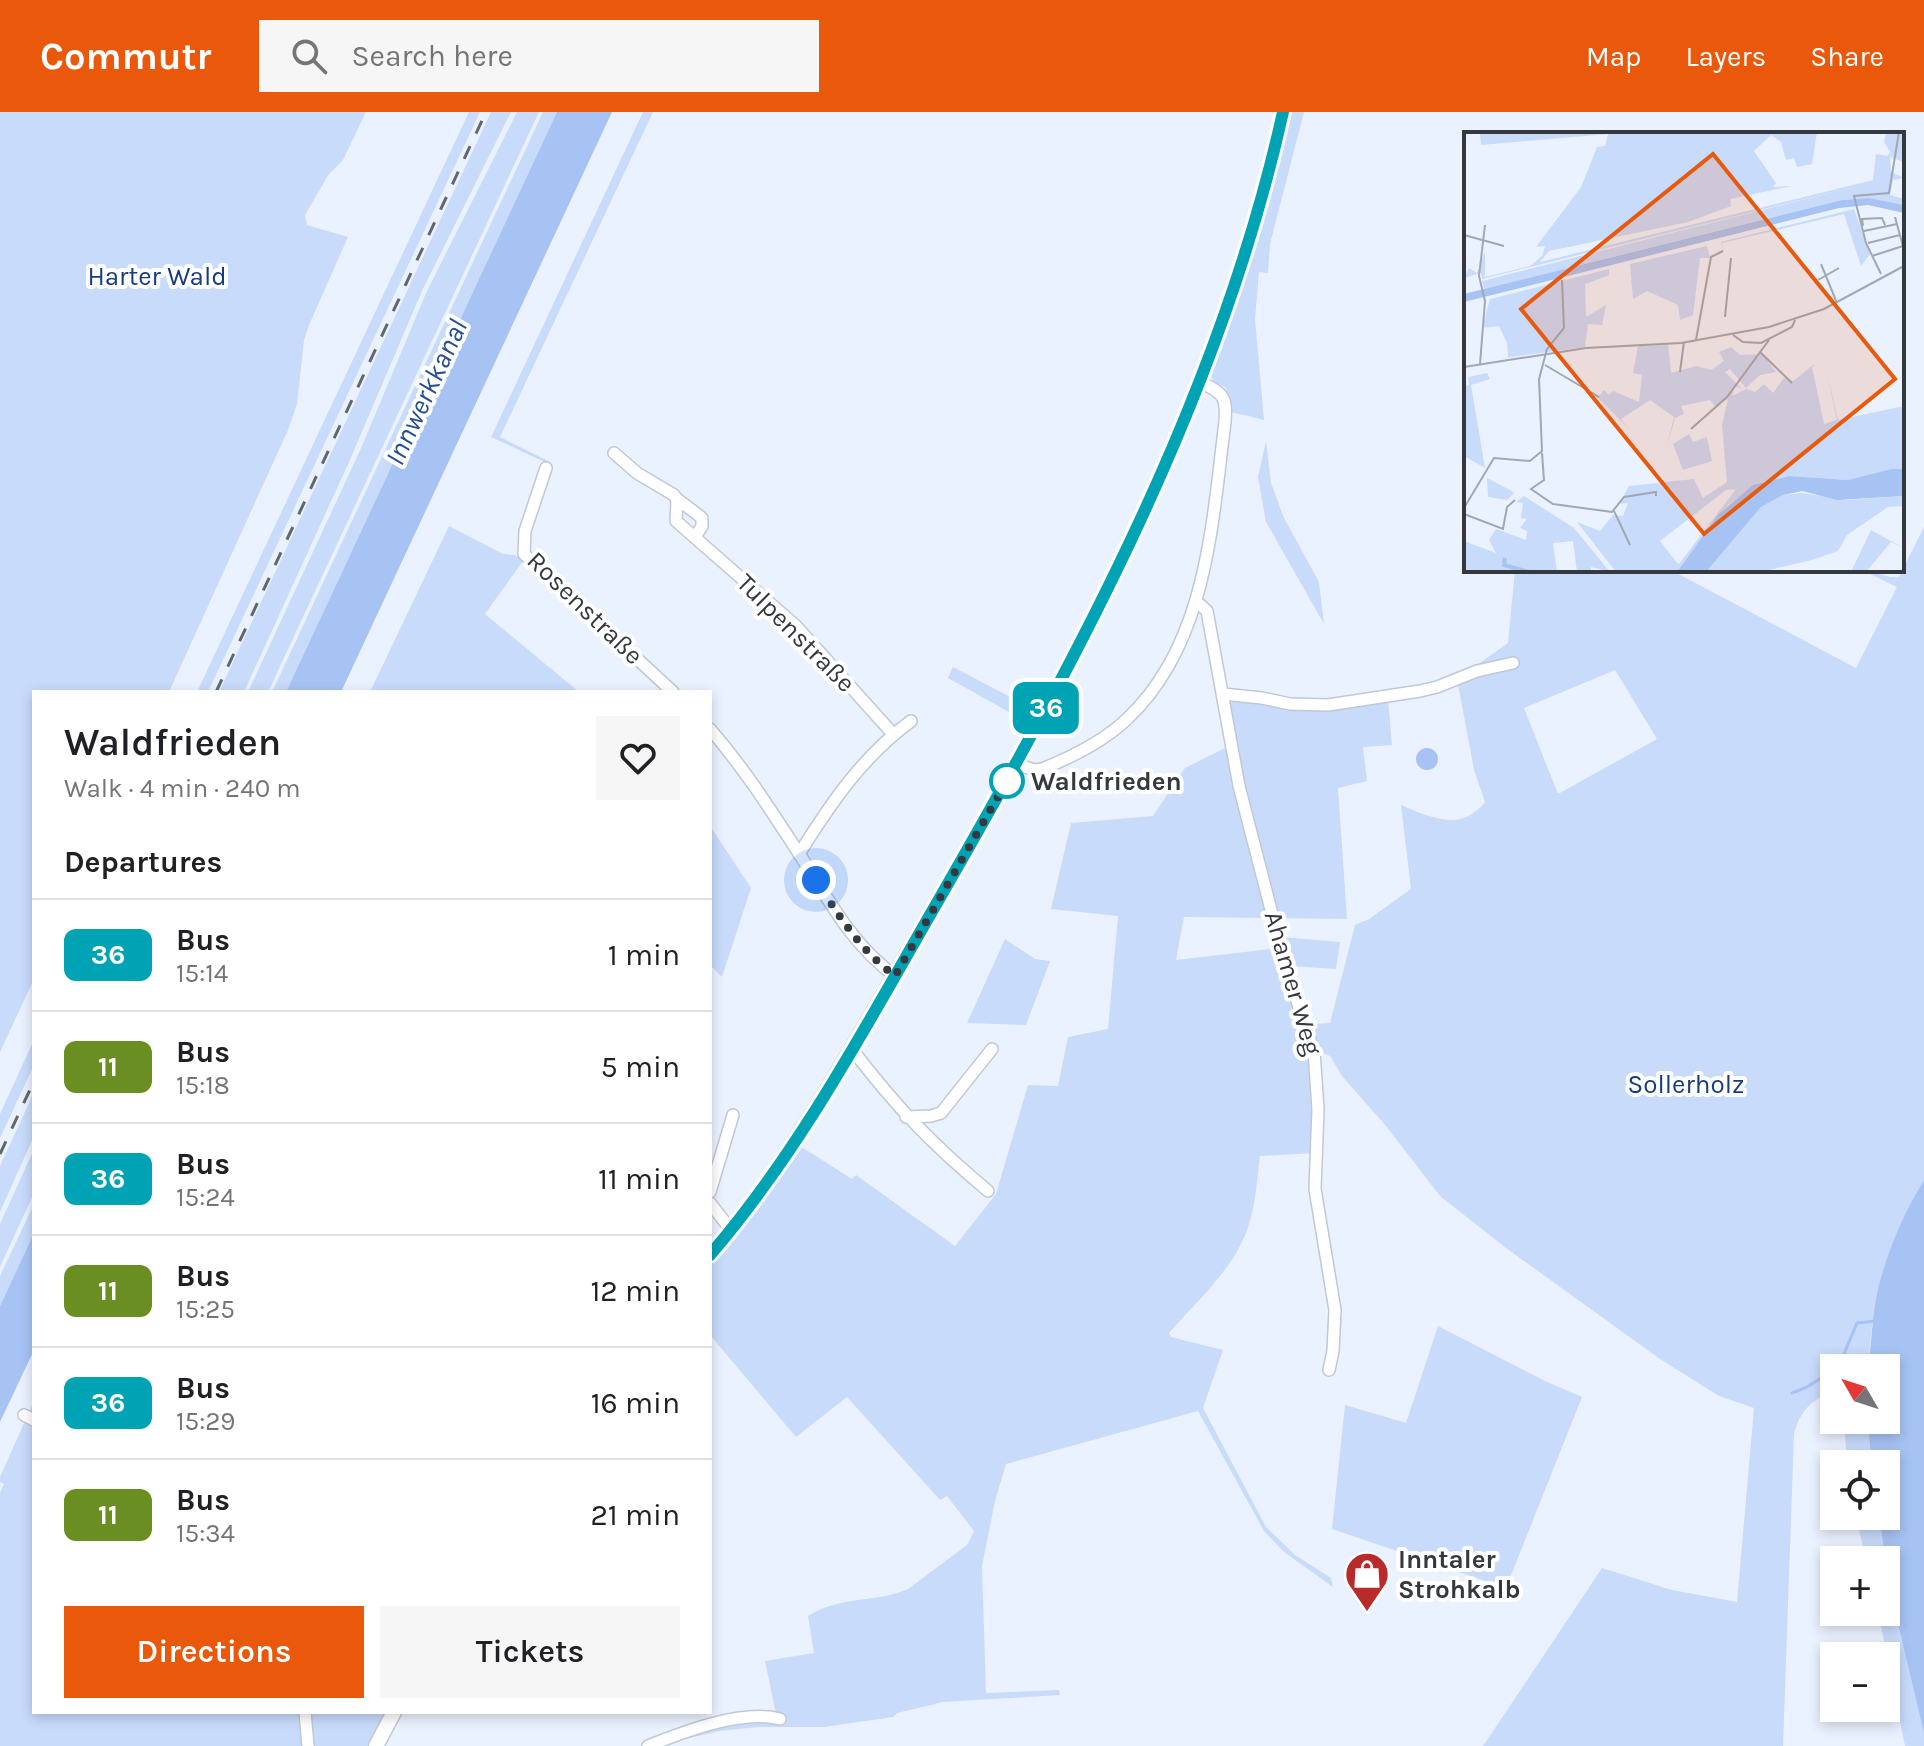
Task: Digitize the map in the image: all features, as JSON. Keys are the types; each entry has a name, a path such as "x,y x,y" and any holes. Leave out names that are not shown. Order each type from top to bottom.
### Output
{"street":[{"path":"712,1253 776,1171 895,976 1016,764 1127,546 1200,382 1251,234 1283,112"},
{"path":"1016,764 1034,770 1042,769 1078,753 1125,721 1165,673 1177,652 1196,601 1217,482 1226,403 1221,394 1200,382"},
{"path":"614,453 637,473 702,518 702,526 695,537"},
{"name":"Rosenstraße","path":"546,468 525,531 524,554 671,690"},
{"name":"Tulpenstraße","path":"676,498 676,521 796,626 893,734"},
{"name":"Ahamer Weg","path":"1196,601 1207,611 1239,786 1286,968 1310,1034 1316,1065 1315,1189 1335,1310 1329,1370"},
{"path":"1223,694 1290,704 1341,703 1437,687 1477,671 1513,663"},
{"path":"799,854 849,779 893,734 911,721"},
{"path":"712,732 762,798 851,934 895,976"},
{"path":"852,1049 906,1117 988,1191"},
{"path":"906,1117 941,1113 992,1049"},
{"path":"712,1185 733,1115"},
{"path":"712,1206 731,1230"},
{"path":"305,1714 308,1746"},
{"path":"376,1746 393,1714"},
{"path":"648,1746 726,1720 780,1719"}],"green space":[{"name":"Harter Wald","path":"0,112 366,112 343,160 329,174 305,215 307,225 348,237 304,340 297,404 170,690 32,690 32,983 0,1052"},
{"path":"469,112 480,112 209,690 198,690"},
{"path":"491,112 511,112 422,291 349,462 245,690 220,690"},
{"path":"517,112 539,112 269,690 249,690 362,446 426,293"},
{"path":"543,112 557,112 287,690 273,690"},
{"path":"643,112 653,112 500,437 547,463 491,437"},
{"path":"1288,112 1304,112 1270,244 1268,273 1259,272 1255,319 1264,420 1231,412 1226,388 1213,381 1209,371"},
{"path":"1266,441 1271,483 1284,518 1319,582 1324,624 1266,522 1258,477"},
{"path":"449,526 523,561 485,614 577,690 371,690"},
{"name":"Sollerholz","path":"1924,527 1924,1180 1897,1232 1882,1274 1874,1308 1869,1354 1820,1354 1820,1398 1808,1407 1794,1434 1783,1746 1483,1746 1602,1568 1672,1590 1737,1602 1754,1408 1719,1396 1660,1359 1506,1248 1440,1196 1386,1126 1342,1076 1330,1056 1321,1052 1309,1024 1330,1023 1355,925 1369,919 1411,889 1401,805 1435,818 1456,820 1476,811 1485,802 1474,770 1457,679 1508,643 1515,572 1675,572 1856,668 1897,587 1866,572 1899,577","holes":["1615,670 1657,739 1558,794 1524,708"]},
{"path":"953,667 1035,710 1029,723 948,678"},
{"path":"1234,699 1284,705 1388,699 1392,745 1363,747 1367,781 1338,788 1347,919 1184,917 1176,960 1279,948 1310,1043 1314,1153 1260,1156 1253,1207 1243,1240 1226,1269 1169,1333 1171,1337 1223,1350 1203,1408 1266,1527 1295,1555 1331,1578 1333,1587 1284,1552 1264,1531 1198,1411 1006,1464 982,1566 986,1693 1059,1690 1060,1695 943,1702 897,1713 893,1717 824,1727 758,1727 720,1731 672,1742 686,1734 776,1714 765,1661 814,1653 808,1616 833,1605 908,1589 967,1545 974,1531 947,1496 940,1500 847,1397 796,1437 712,1337 712,1262 754,1212 800,1146 852,1179 856,1175 955,1246 996,1194 1028,1085 1058,1086 1068,1037 1108,1029 1118,916 1051,909 1071,823 1153,816 1185,768 1235,743 1229,706"},
{"path":"712,829 751,888 722,977 712,967"},
{"path":"1282,937 1340,942 1336,969 1289,966"},
{"path":"1005,939 1035,959 1050,961 1026,1025 967,1023"},
{"path":"32,1044 32,1069 0,1138 0,1114"},
{"path":"32,1096 32,1140 0,1212 0,1166"},
{"path":"32,1153 32,1197 0,1267 0,1224"},
{"path":"32,1208 32,1237 0,1306 0,1276"},
{"path":"1438,1326 1582,1397 1506,1588 1332,1529 1345,1405 1406,1423"},
{"path":"32,1405 32,1714 303,1714 304,1746 0,1746 0,1493 4,1484 0,1482"},
{"path":"1845,1434 1869,1434 1870,1450 1846,1450"},
{"path":"1859,1530 1881,1530 1883,1546 1863,1546"},
{"path":"1881,1626 1900,1626 1924,1733 1924,1746 1905,1746 1900,1721 1900,1642 1884,1642"},
{"path":"307,1714 384,1714 367,1746 310,1746"}],"shaded area":[{"path":"557,112 612,112 342,690 287,690"},
{"path":"1427,748 1435,751 1438,759 1435,767 1427,770 1419,767 1416,759 1419,751"},
{"path":"1924,1180 1924,1733 1899,1626 1900,1546 1883,1546 1881,1530 1900,1530 1900,1450 1870,1450 1869,1434 1900,1434 1900,1354 1869,1354 1878,1288 1886,1260"},
{"path":"32,1237 32,1354 0,1422 0,1306"}],"waterway":[{"path":"1844,1354 1857,1323 1876,1321"},
{"path":"1792,1393 1820,1379"}],"railway":[{"path":"217,690 486,112"},
{"path":"0,1154 32,1085"}],"bus line":[{"name":"36","path":"712,1253 755,1201 797,1140 952,877 1053,696 1161,474 1200,382 1251,234 1283,112"}],"place":[{"name":"Waldfrieden","path":"1007,781"},
{"name":"Inntaler Strohkalb","path":"1367,1613"}],"route":[{"path":"816,880 851,934 880,966 895,976 1007,781"}],"water label":[{"name":"Innwerkkanal","path":"426,392"}]}
